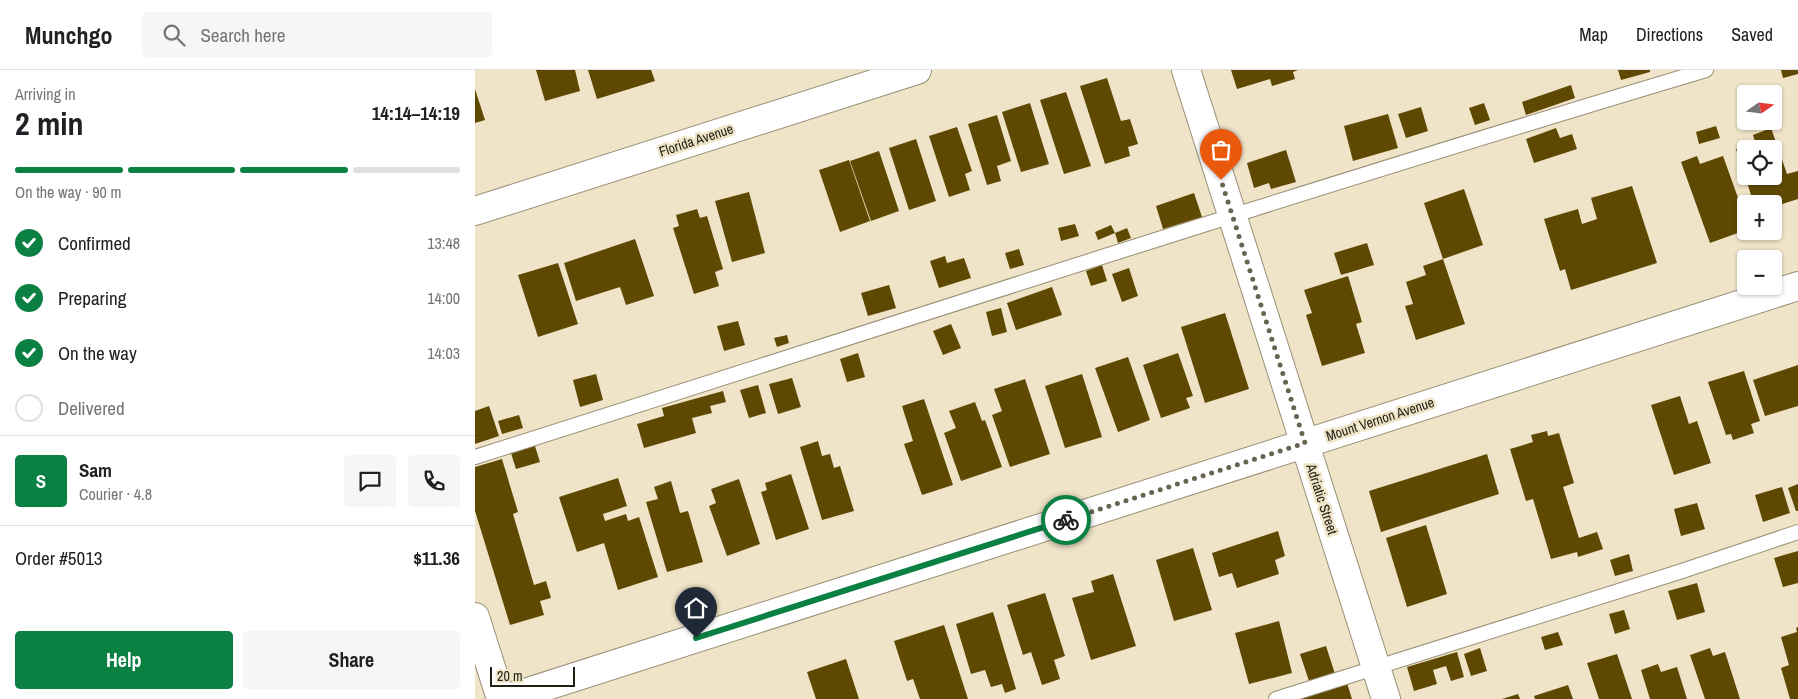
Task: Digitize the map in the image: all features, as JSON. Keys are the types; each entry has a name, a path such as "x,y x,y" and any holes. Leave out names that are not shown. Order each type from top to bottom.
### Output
{"street":[{"name":"Florida Avenue","path":"475,210 917,70"},
{"name":"Adriatic Street","path":"1186,70 1386,699"},
{"name":"Mount Vernon Avenue","path":"505,699 1798,286"},
{"path":"475,617 501,699"}],"lane":[{"path":"475,457 1233,216 1706,70"},
{"path":"1276,699 1679,572 1798,532"}],"building":[{"path":"536,70 575,70 580,91 545,101"},
{"path":"588,70 651,70 655,81 597,99"},
{"path":"1231,70 1298,70 1293,72 1295,79 1272,86 1270,79 1237,89"},
{"path":"1618,70 1650,70 1650,72 1621,80"},
{"path":"1781,70 1798,70 1798,74 1783,78"},
{"path":"1107,78 1121,121 1130,119 1138,144 1128,147 1130,156 1105,164 1080,86"},
{"path":"1571,85 1575,98 1526,115 1522,102"},
{"path":"475,89 485,120 475,123"},
{"path":"1066,92 1091,166 1064,174 1040,100"},
{"path":"1030,103 1049,164 1021,172 1002,112"},
{"path":"1484,103 1490,120 1475,125 1469,108"},
{"path":"1421,107 1428,131 1406,138 1398,114"},
{"path":"1388,114 1398,148 1353,161 1344,126"},
{"path":"997,115 1011,161 997,166 1001,181 987,185 968,124"},
{"path":"1716,126 1720,138 1699,144 1696,132"},
{"path":"957,127 972,171 965,174 970,190 949,197 929,136"},
{"path":"1556,128 1560,138 1572,134 1577,149 1534,163 1526,139"},
{"path":"1766,130 1772,130 1775,140 1754,140 1753,135"},
{"path":"916,139 936,201 909,210 889,148"},
{"path":"1286,150 1296,182 1271,189 1269,183 1254,188 1247,163"},
{"path":"879,151 899,211 871,221 850,161"},
{"path":"1697,156 1700,164 1723,156 1737,195 1737,233 1710,243 1681,162"},
{"path":"849,160 870,221 840,232 819,170"},
{"path":"1782,160 1787,174 1798,171 1798,199 1782,204 1782,195 1751,195 1748,185 1782,185"},
{"path":"1632,186 1657,263 1571,290 1565,269 1560,271 1544,219 1578,209 1582,224 1597,219 1591,198"},
{"path":"1464,189 1483,245 1443,259 1424,203"},
{"path":"749,192 765,253 732,262 715,201"},
{"path":"1194,193 1202,217 1163,229 1156,206"},
{"path":"697,209 700,218 707,216 723,269 715,272 719,286 694,294 673,228 679,226 676,215"},
{"path":"1075,224 1079,236 1061,241 1058,228"},
{"path":"1111,225 1115,233 1098,240 1095,232"},
{"path":"1127,228 1131,238 1118,243 1115,233"},
{"path":"635,239 654,296 626,305 620,287 576,301 564,263"},
{"path":"1367,243 1374,265 1341,275 1334,253"},
{"path":"1019,249 1024,265 1010,269 1005,253"},
{"path":"945,256 947,263 964,258 971,278 939,288 930,261"},
{"path":"1443,259 1465,324 1416,340 1405,306 1413,304 1406,282 1426,275 1423,266"},
{"path":"558,263 578,324 538,337 518,275"},
{"path":"1102,265 1107,281 1091,286 1086,271"},
{"path":"1129,268 1138,296 1122,302 1112,274"},
{"path":"1348,276 1362,322 1356,324 1365,353 1322,366 1306,315 1312,313 1304,290"},
{"path":"889,285 896,308 868,316 861,293"},
{"path":"1052,287 1062,315 1016,330 1007,303"},
{"path":"1001,308 1007,332 992,336 986,312"},
{"path":"1225,313 1249,389 1205,403 1181,327"},
{"path":"738,321 745,345 724,351 717,326"},
{"path":"951,324 961,348 943,355 933,331"},
{"path":"787,335 789,343 777,347 774,338"},
{"path":"858,353 865,377 847,382 840,359"},
{"path":"1178,353 1193,396 1186,398 1190,408 1161,418 1143,365"},
{"path":"1128,357 1150,420 1118,432 1095,368"},
{"path":"1798,365 1798,406 1765,416 1753,380"},
{"path":"1744,371 1760,421 1751,424 1754,433 1733,440 1731,434 1726,435 1708,382"},
{"path":"596,374 603,400 580,407 573,380"},
{"path":"1082,374 1102,437 1065,448 1045,386"},
{"path":"792,378 801,407 778,414 769,384"},
{"path":"1025,379 1050,454 1010,467 992,415 1002,411 994,389"},
{"path":"758,385 766,413 749,418 740,390"},
{"path":"723,391 726,402 710,406 712,413 692,418 696,433 644,448 637,424 664,416 662,408"},
{"path":"1680,396 1689,424 1697,421 1711,463 1674,475 1651,405"},
{"path":"924,399 953,485 922,495 904,444 913,441 902,406"},
{"path":"975,402 982,421 985,420 1002,467 961,481 944,433 956,428 949,411"},
{"path":"489,406 499,436 475,444 475,411"},
{"path":"519,415 523,428 502,434 498,421"},
{"path":"1547,431 1548,436 1559,433 1574,483 1563,487 1579,538 1597,532 1603,549 1578,557 1577,552 1551,559 1533,499 1526,501 1510,449 1533,442 1531,435"},
{"path":"818,441 822,456 830,454 834,468 840,466 854,511 822,520 800,447"},
{"path":"535,446 540,462 516,469 511,453"},
{"path":"1487,454 1499,494 1381,532 1369,491"},
{"path":"502,459 518,512 513,514 534,585 546,581 551,598 540,601 544,615 510,625 475,511 475,467"},
{"path":"791,474 809,529 776,540 761,492 767,490 765,483"},
{"path":"618,478 627,506 603,514 605,521 626,514 628,521 639,517 658,577 618,590 604,543 577,552 559,497"},
{"path":"739,479 760,544 727,556 709,506 716,503 711,489"},
{"path":"671,481 680,513 688,511 703,562 667,572 646,502 658,499 654,487"},
{"path":"1798,484 1798,511 1796,511 1788,488"},
{"path":"1782,487 1790,513 1763,522 1755,495"},
{"path":"1697,503 1705,529 1681,536 1674,509"},
{"path":"1426,525 1447,594 1407,607 1386,538"},
{"path":"1278,531 1285,556 1275,560 1279,574 1237,588 1232,573 1219,577 1212,553"},
{"path":"1193,548 1212,610 1174,621 1156,560"},
{"path":"1798,551 1798,583 1783,587 1774,558"},
{"path":"1629,554 1633,571 1615,576 1610,560"},
{"path":"1113,574 1136,646 1091,660 1072,598 1094,592 1091,581"},
{"path":"1697,583 1705,612 1677,620 1668,591"},
{"path":"1045,593 1065,656 1054,660 1060,679 1042,685 1031,652 1023,655 1007,605"},
{"path":"1624,610 1630,629 1615,634 1609,614"},
{"path":"993,612 1016,689 1005,693 1002,684 991,687 985,670 971,674 956,624"},
{"path":"1279,621 1292,673 1249,684 1235,633"},
{"path":"944,625 968,699 920,699 913,679 907,681 894,641"},
{"path":"1798,627 1798,699 1790,699 1781,668 1789,665 1781,637 1797,632 1796,628"},
{"path":"1558,632 1563,645 1545,650 1541,637"},
{"path":"1326,646 1335,674 1309,681 1300,654"},
{"path":"1480,648 1487,671 1471,676 1464,654"},
{"path":"1710,648 1713,656 1725,652 1740,699 1705,699 1690,655"},
{"path":"1457,652 1464,677 1451,681 1446,666 1433,670 1437,684 1414,691 1407,667"},
{"path":"1617,654 1632,699 1599,699 1587,663"},
{"path":"846,659 859,699 816,699 807,672"},
{"path":"1658,664 1661,672 1677,667 1687,699 1650,699 1641,670"},
{"path":"1347,683 1352,699 1300,699"},
{"path":"1568,685 1573,699 1535,699 1534,696"},
{"path":"1518,694 1520,699 1502,699"}],"way so far":[{"path":"1066,520 1305,443 1221,180"}],"route":[{"path":"696,638 1066,520"}]}
